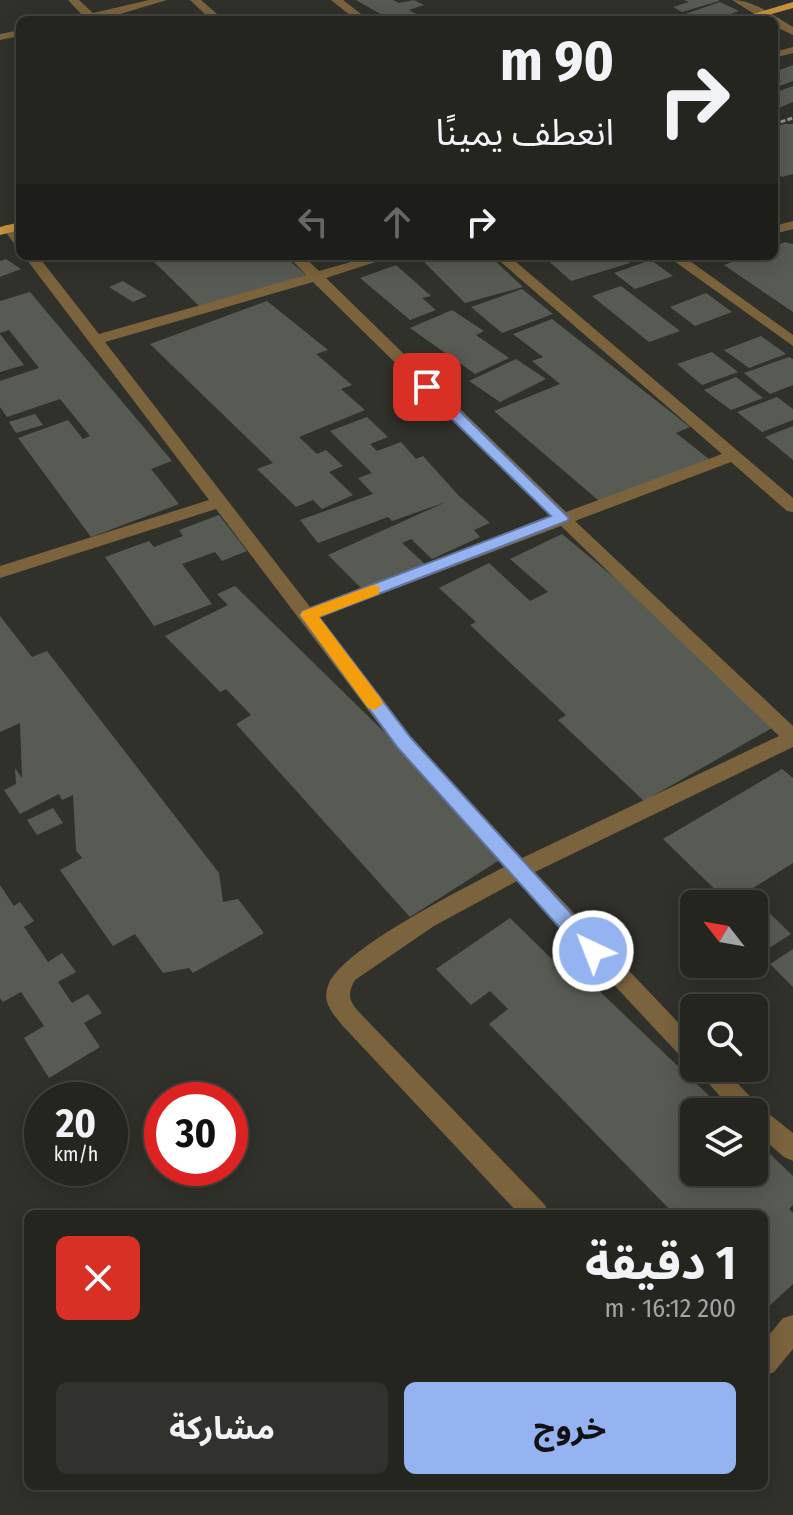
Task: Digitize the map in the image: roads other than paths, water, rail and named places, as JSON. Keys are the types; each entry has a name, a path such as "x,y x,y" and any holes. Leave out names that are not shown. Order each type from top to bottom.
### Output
{"main road":[{"path":"753,16 793,5"}],"street":[{"path":"73,0 86,16"},
{"path":"100,16 162,0"},
{"path":"195,0 213,16"},
{"path":"336,0 358,16"},
{"path":"737,0 764,16"},
{"path":"34,260 404,743 518,870 680,1040"},
{"path":"299,260 562,518 793,738 518,870 426,920 347,973 338,988 338,1003 532,1210"},
{"path":"95,340 373,260"},
{"path":"506,260 793,507"},
{"path":"686,260 793,342"},
{"path":"308,615 732,456"},
{"path":"0,572 220,502"},
{"path":"721,1082 736,1098"},
{"path":"768,1128 793,1149"},
{"path":"768,1357 793,1328"}]}
